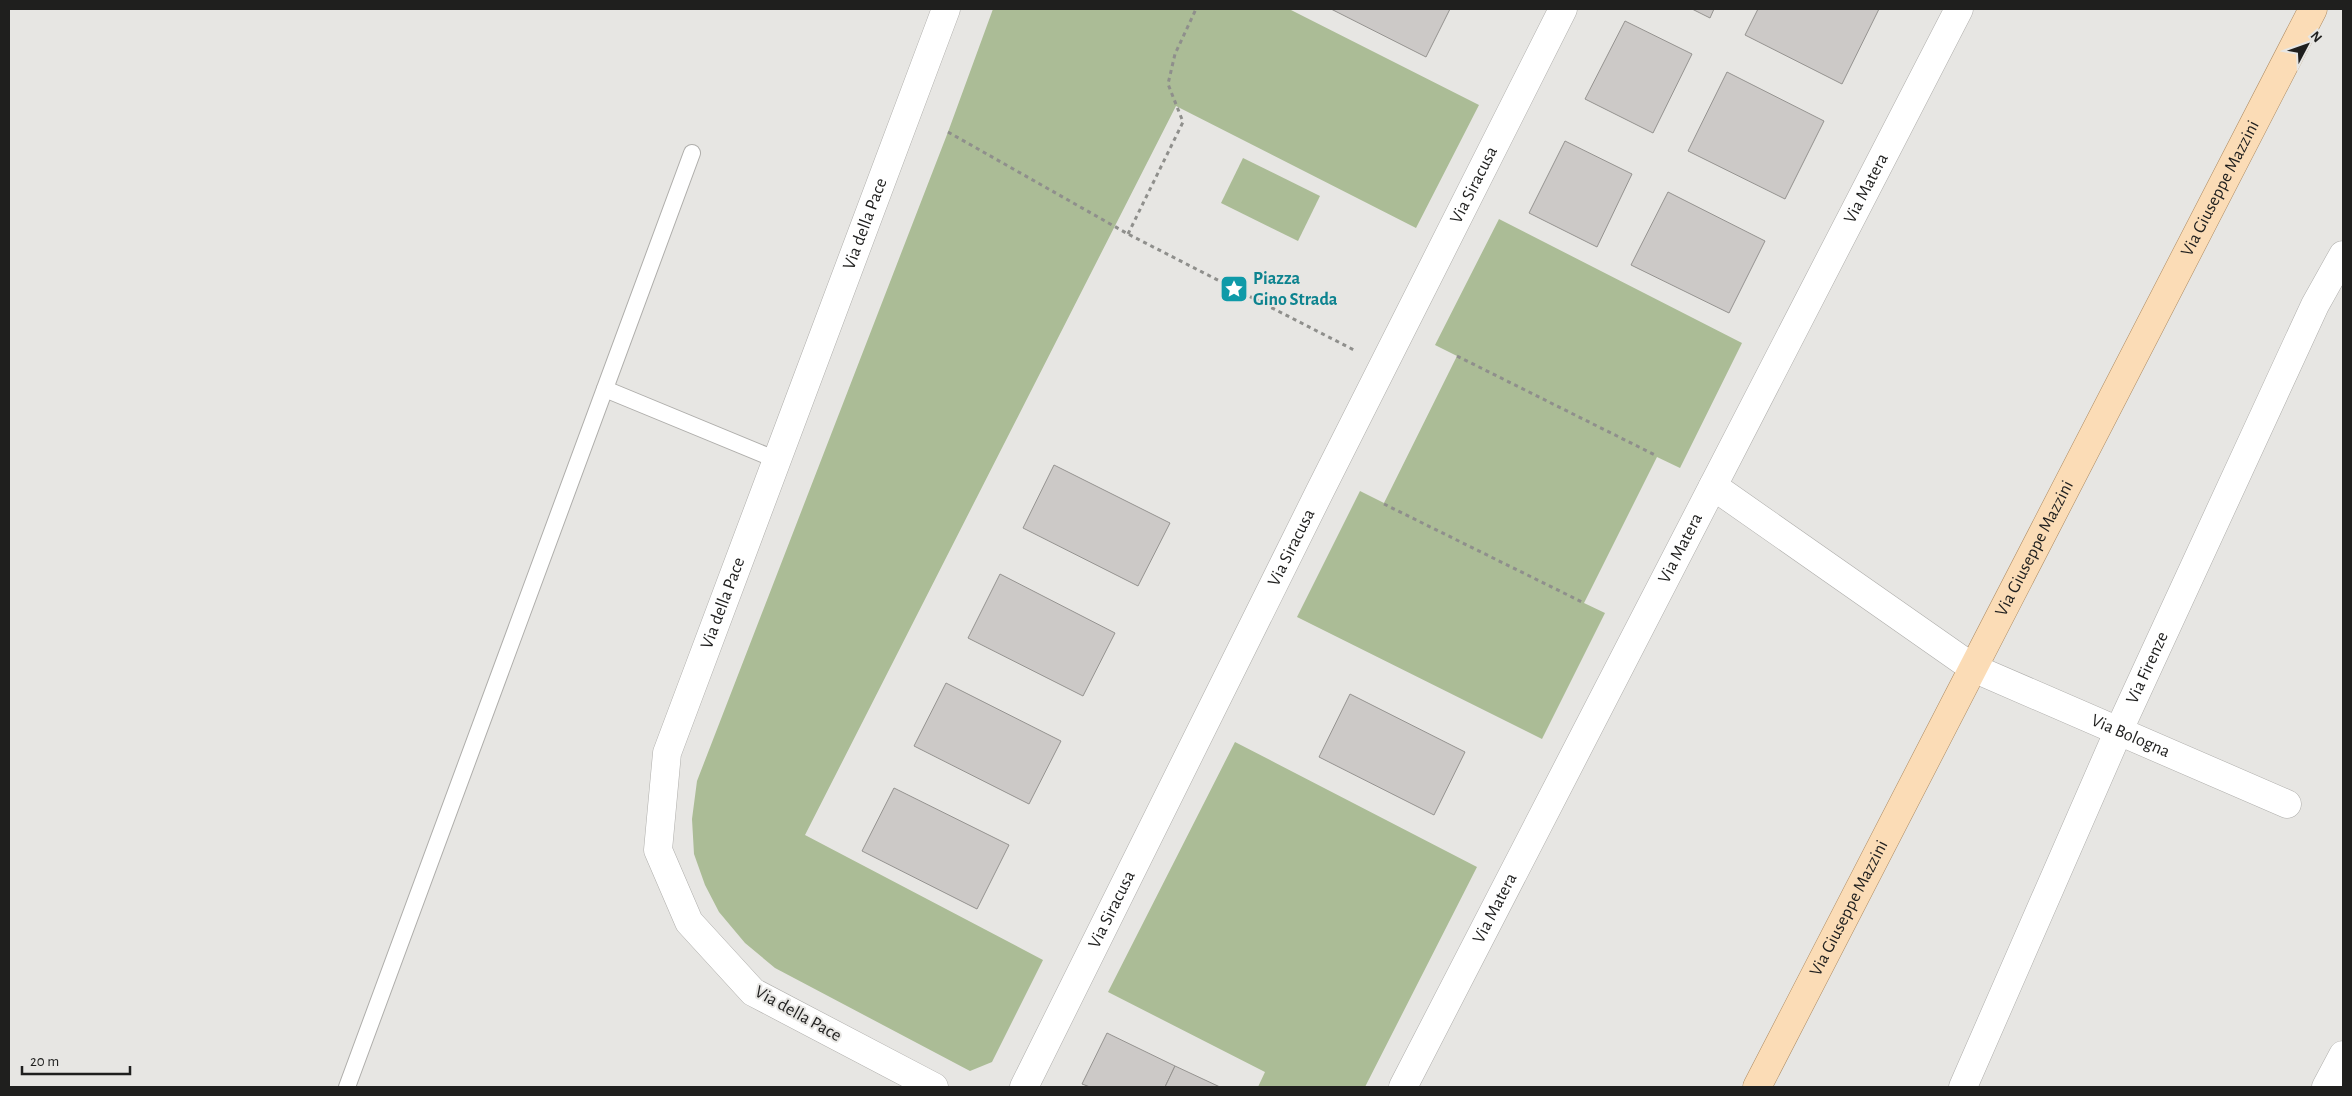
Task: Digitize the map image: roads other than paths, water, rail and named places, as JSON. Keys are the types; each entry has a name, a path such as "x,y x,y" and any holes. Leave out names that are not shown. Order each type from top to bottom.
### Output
{"main road":[{"name":"Via Giuseppe Mazzini","path":"1757,1087 2313,9"}],"street":[{"name":"Via della Pace","path":"934,1087 754,992 689,922 658,850 667,753 946,9"},
{"name":"Via Siracusa","path":"1024,1087 1563,9"},
{"name":"Via Matera","path":"1403,1087 1959,9"},
{"name":"Via Firenze","path":"1963,1087 2119,730 2311,314 2343,254"},
{"name":"Via Bologna","path":"1713,486 1973,668 2287,804"},
{"path":"2326,1087 2343,1055"}],"lane":[{"path":"347,1087 692,153"},
{"path":"605,389 777,460"}],"place":[{"name":"Piazza Gino Strada","path":"1234,289"}]}
